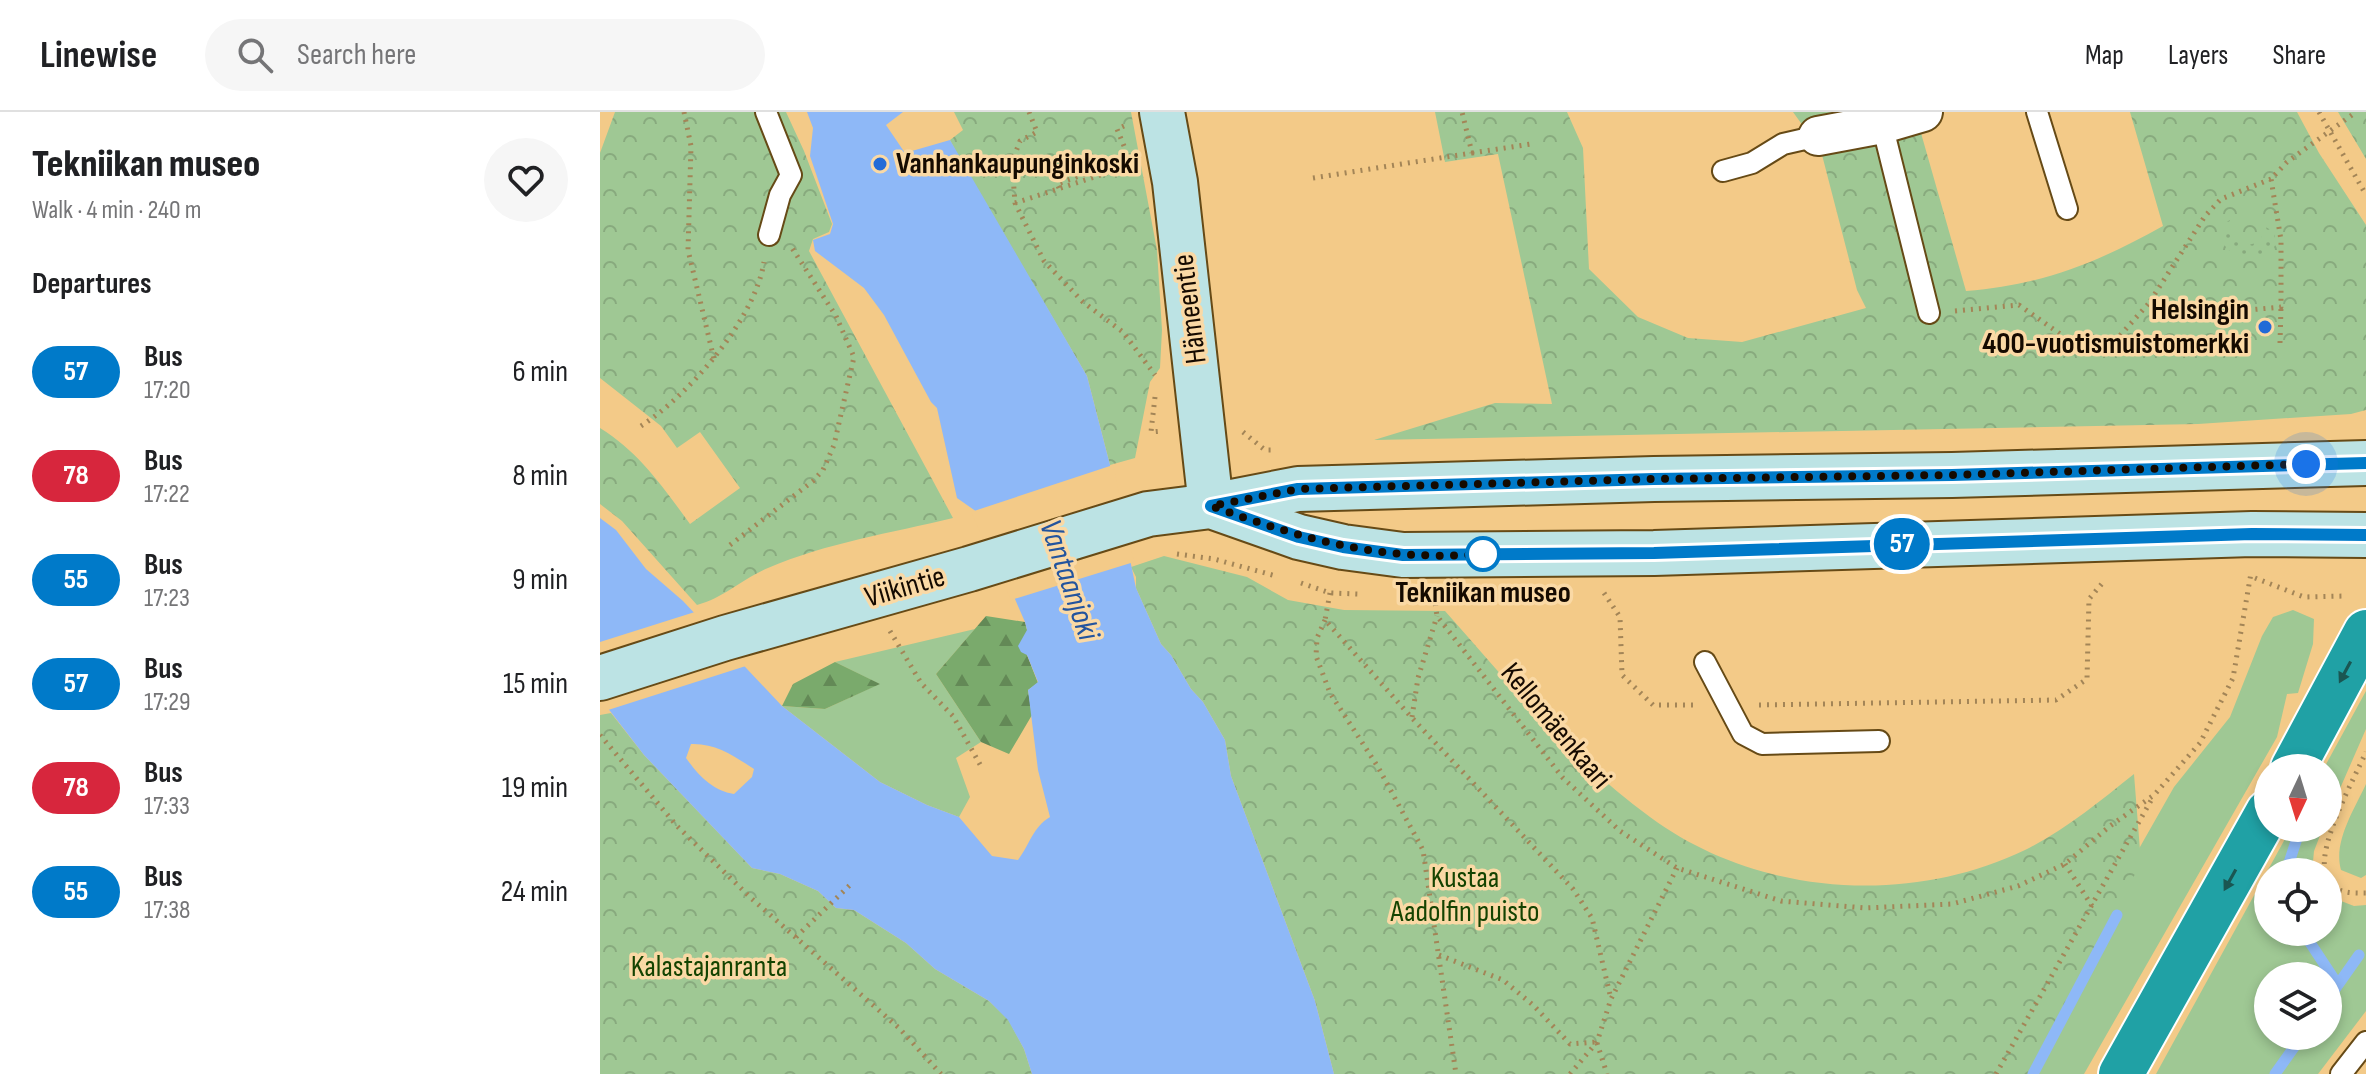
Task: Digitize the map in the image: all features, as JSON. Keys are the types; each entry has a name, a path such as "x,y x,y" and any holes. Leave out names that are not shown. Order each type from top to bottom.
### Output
{"highway":[{"path":"2299,754 2358,614"},
{"path":"2121,1074 2254,837"}],"main road":[{"name":"Hämeentie","path":"1146,117 1177,198 1211,506"},
{"name":"Viikintie","path":"600,678 725,638 969,569 1148,514 1211,506 1298,489 2366,463"},
{"path":"1211,506 1299,537 1403,555 1654,553 2252,534 2366,535"}],"street":[{"path":"1818,136 1882,124 1923,112"}],"lane":[{"path":"766,112 791,175 780,195 769,235"},
{"path":"2037,112 2067,209"},
{"path":"1882,124 1929,313"},
{"path":"1723,171 1752,163 1783,144 1818,136"},
{"path":"1705,662 1743,734 1762,744 1879,741"},
{"path":"2341,1074 2366,1042"}],"path":[{"path":"684,112 691,146 688,250 714,359"},
{"path":"1029,112 1037,132 1020,141 1012,162 1015,203 1044,261 1083,302 1123,332 1155,376 1155,384"},
{"path":"1462,112 1472,153"},
{"path":"2319,112 2366,195"},
{"path":"1929,313 2019,305 2073,343 2108,349 2149,303 2205,216 2221,199 2271,179 2287,162 2356,112"},
{"path":"1059,188 1057,184 1129,158 1117,129 1146,117"},
{"path":"1313,178 1531,144"},
{"path":"1015,203 1140,162"},
{"path":"2271,179 2281,240 2280,343"},
{"path":"641,426 663,412 714,359 752,298 762,272 769,235 792,248 836,316 854,357 834,445 823,470 730,545"},
{"path":"2149,303 2216,313 2281,307"},
{"path":"1151,432 1155,392"},
{"path":"1242,432 1265,450 1281,451"},
{"path":"1172,553 1214,559 1286,578"},
{"name":"Kellomäenkaari","path":"1434,595 1437,616 1563,778 1620,831 1677,868 1781,901 1865,908 1952,904 2018,886 2065,864 2110,826 2154,795 2200,743 2233,678 2251,576 2358,614"},
{"path":"1603,591 1620,617 1622,675 1653,705 2056,700 2087,679 2089,599 2105,580"},
{"path":"1300,582 1330,593 1325,620 1317,638 1316,656 1330,693 1378,767 1423,850 1456,1074"},
{"path":"1412,718 1418,678 1437,616"},
{"path":"1325,620 1412,718 1573,889 1592,918 1611,999"},
{"path":"889,630 921,683 953,716 982,768"},
{"path":"600,735 677,826 899,1028 941,1074"},
{"path":"2324,858 2329,838 2366,752"},
{"path":"1996,1074 2154,795"},
{"path":"2065,864 2092,906"},
{"path":"1570,1074 1597,1042 1611,999 1677,868"},
{"path":"796,937 850,885"},
{"path":"2342,891 2366,893"},
{"path":"1439,955 1503,980 1533,1005 1570,1044 1597,1042"},
{"path":"1597,1042 1607,1074"}],"green space":[{"path":"615,112 786,112 832,224 829,232 813,239 809,251 953,518 790,559 697,605 622,521 600,504 600,428 638,459 690,524 740,488 700,432 677,448 661,426 600,378 600,153"},
{"path":"954,112 1131,112 1157,250 1162,330 1160,368 1150,382 1135,458 1110,465 1087,376 950,140 963,130"},
{"path":"1435,112 1567,112 1583,148 1589,269 1638,317 1688,338 1742,342 1866,308 1857,290 1821,151 1793,112 1939,112 1917,119 1966,291 2020,283 2068,270 2163,226 2130,112 2297,112 2319,153 2366,225 2366,410 2351,414 2198,424 1374,440 1495,403 1552,404 1498,154 1445,162"},
{"path":"2338,112 2366,112 2366,159"},
{"path":"2230,220 2234,239 2247,244 2261,241 2264,226 2274,232 2276,244 2270,253 2251,256 2234,254 2224,244 2222,236 2223,224"},
{"name":"Kustaa Aadolfin puisto","path":"1164,556 1247,577 1288,600 1344,610 1445,611 1542,720 1621,795 1691,843 1736,863 1784,877 1833,884 1882,885 1931,880 1979,868 2025,850 2068,825 2134,774 2141,863 2028,1074 1334,1074 1315,1001 1231,776 1225,740 1203,702 1161,644 1136,588 1136,577 1131,567"},
{"path":"2293,610 2314,619 2313,644 2298,693 2287,694 2277,737 2267,754 2254,754 2254,777 2084,1074 2007,1074 2174,787 2230,717 2262,636 2273,617"},
{"path":"986,616 1025,622 1027,655 1038,683 1028,690 1032,715 1009,754 981,742 936,674"},
{"path":"975,629 936,674 981,742 956,758 970,797 959,817 880,782 782,706 825,709 879,684 835,662"},
{"path":"835,662 880,684 825,709 782,706 793,684"},
{"path":"2366,691 2366,729 2342,784 2342,754 2332,754"},
{"name":"Kalastajanranta","path":"611,713 644,755 752,868 780,874 818,891 836,908 854,910 906,943 935,969 989,1001 1008,1019 1024,1049 1032,1074 600,1074 600,715"},
{"path":"2366,784 2366,875 2361,878 2342,870 2342,858 2339,858 2346,826"},
{"path":"2283,842 2318,842 2313,858 2275,858"},
{"path":"2254,895 2254,946 2342,946 2342,901 2354,906 2366,905 2366,1011 2342,1042 2342,962 2254,962 2254,1050 2336,1050 2318,1074 2156,1074"}],"water":[{"name":"Vantaanjoki","path":"807,112 903,112 886,125 905,153 950,140 1087,376 1136,588 1161,644 1203,702 1225,740 1231,776 1315,1001 1334,1074 1032,1074 1024,1049 1008,1020 989,1001 935,969 906,943 854,910 836,908 818,891 780,874 752,868 644,755 600,698 600,518 616,530 646,569 683,601 782,706 880,782 959,817 992,856 1018,860 1036,831 1050,817 1038,770 1028,690 1038,682 1027,655 1018,646 1027,630 1025,622 977,512 957,498 937,408 884,315 864,288 815,251 813,240 830,234 833,224 810,156 813,128","holes":["691,744 700,744 739,759 754,769 752,777 734,794 713,786 686,758"]}],"pier":[{"path":"1113,465 1134,562 1011,600 971,512"},
{"path":"698,611 749,665 605,711 600,705 600,642"}],"waterway":[{"path":"2291,858 2296,842"},
{"path":"2033,1074 2117,915"},
{"path":"2312,946 2323,962"},
{"path":"2342,979 2359,955"},
{"path":"2275,1074 2292,1050"}],"bus line":[{"name":"57","path":"2366,463 1298,489 1211,506 1299,537 1403,555 1654,553 2252,534 2366,535"}],"place":[{"name":"Vanhankaupunginkoski","path":"880,164"},
{"name":"Helsingin 400-vuotismuistomerkki","path":"2265,327"},
{"name":"Tekniikan museo","path":"1483,554"}],"route":[{"path":"1483,554 1403,555 1343,547 1299,537 1211,506 1298,489 2306,464"}]}
